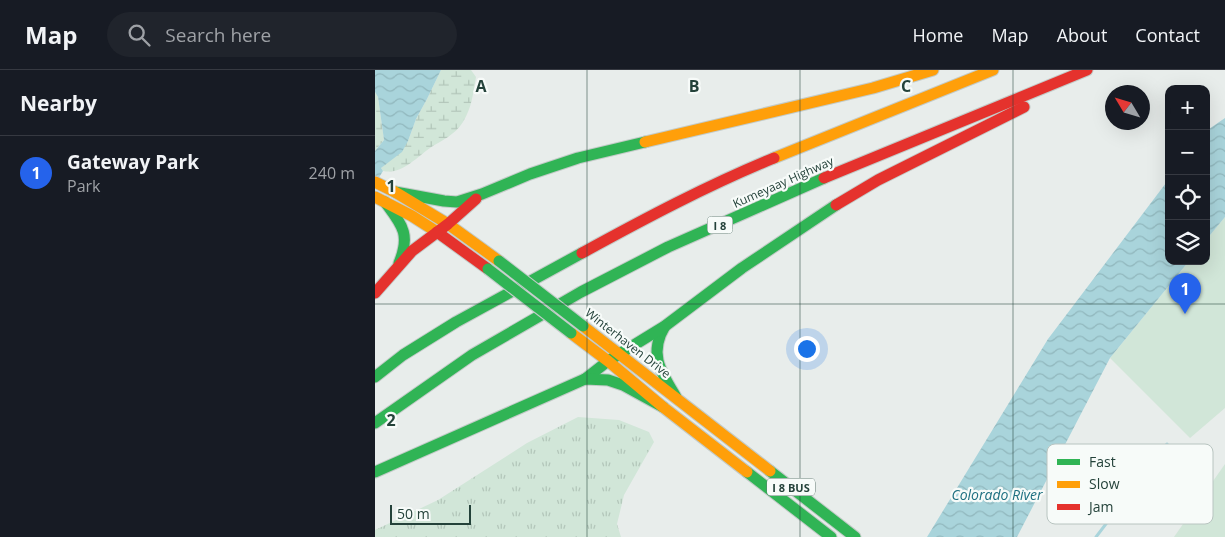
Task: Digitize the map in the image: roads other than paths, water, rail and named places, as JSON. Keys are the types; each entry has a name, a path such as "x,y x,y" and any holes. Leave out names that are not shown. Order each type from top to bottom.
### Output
{"main road":[{"path":"395,192 452,202 464,200 571,160 873,88 933,70"},
{"name":"Kumeyaay Highway","path":"375,377 403,355 456,322 685,198 743,171 993,70"},
{"name":"Kumeyaay Highway","path":"375,423 472,355 581,292 668,247 825,178 1087,70"},
{"path":"375,472 585,379 608,360 665,326 759,256 878,180 1099,70"},
{"name":"Winterhaven Drive","path":"375,182 448,224 499,261 855,537"},
{"path":"375,293 412,251 448,224 482,194"},
{"path":"380,199 399,221 406,238 404,253 394,272"},
{"name":"I 8 BUS","path":"380,199 412,216 488,268 608,360 663,407 831,537"},
{"path":"665,326 659,337 657,354 662,372 675,397"},
{"path":"585,379 608,380 623,385 663,407"}],"water":[{"path":"375,70 441,70 416,119 402,152 381,168 383,171 375,184 375,151 384,140 378,97 375,92"},
{"path":"1225,118 1225,217 1210,235 1210,130"},
{"name":"Colorado River","path":"1165,184 1165,265 1186,265 1110,358 1065,444 1047,444 1047,479 1017,537 927,537 1048,339"}],"waterway":[{"path":"1096,537 1106,524"}],"place":[{"name":"Gateway Park","path":"1185,314"}]}
